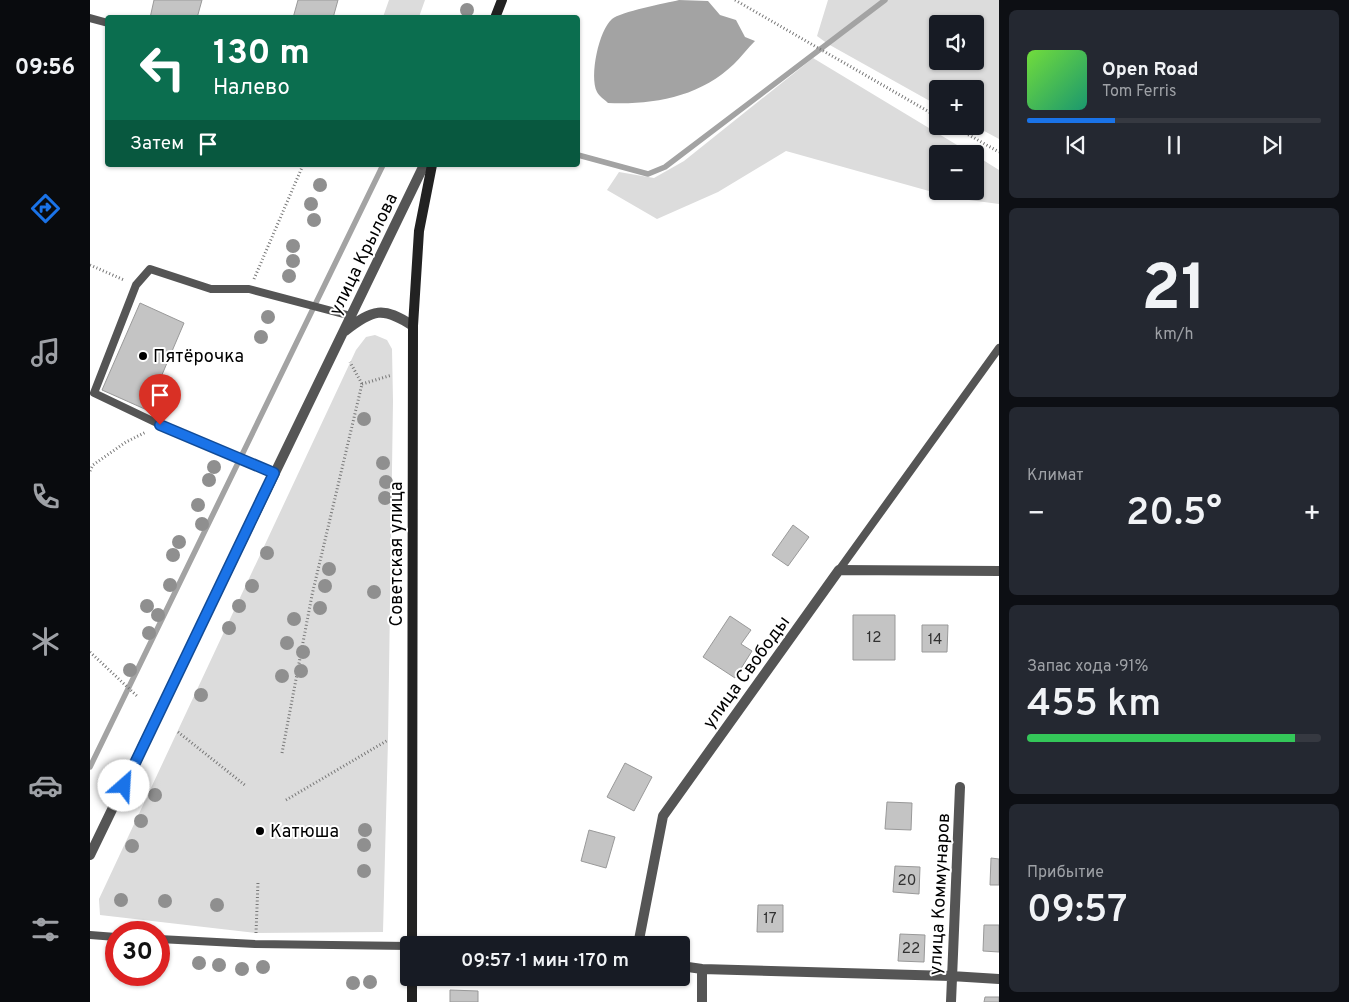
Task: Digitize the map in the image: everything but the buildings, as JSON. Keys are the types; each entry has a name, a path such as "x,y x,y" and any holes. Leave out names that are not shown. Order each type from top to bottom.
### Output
{"main road":[{"path":"496,15 502,0"},
{"name":"Советская улица","path":"410,936 413,326 419,230 432,167"},
{"path":"412,986 412,1002"}],"street":[{"name":"улица Крылова","path":"90,855 423,167"},
{"name":"улица Крылова","path":"344,331 365,315 381,312 394,314 413,326"},
{"path":"840,570 999,571"},
{"name":"улица Свободы","path":"640,936 663,816 840,570"},
{"name":"улица Коммунаров","path":"951,1002 960,787"},
{"path":"690,967 999,979"},
{"path":"702,969 702,1002"}],"lane":[{"path":"90,18 105,22"},
{"path":"274,473 160,425 94,393 136,285 150,269 211,289 250,289 351,316"},
{"path":"840,570 999,348"},
{"path":"90,935 105,936"},
{"path":"170,940 255,944 400,946"}],"path":[{"path":"735,0 929,112"},
{"path":"969,135 999,152"},
{"path":"250,289 301,167"},
{"path":"90,265 136,285"},
{"path":"282,753 312,595 362,384 350,362"},
{"path":"362,384 392,375"},
{"path":"90,471 93,465 126,442 160,425"},
{"path":"90,652 138,697"},
{"path":"178,732 246,786"},
{"path":"286,800 388,740"},
{"path":"255,944 258,882"}],"shaded area":[{"path":"389,0 425,0 420,15 384,15"},
{"path":"679,0 708,1 720,15 736,20 745,37 755,41 721,75 691,91 659,100 608,103 597,92 594,75 599,43 607,25 612,19 624,13"},
{"path":"828,0 999,0 999,139 984,131 984,80 929,80 929,101 817,36"},
{"path":"813,58 929,128 929,135 941,135 957,145 929,145 929,191 786,151 718,192 657,219 607,190 619,172 654,178 684,161"},
{"path":"984,161 999,170 999,204 969,200 984,200"},
{"path":"375,335 387,340 392,349 393,401 388,740 383,932 256,933 170,923 170,921 152,921 100,915 99,899 356,350 366,337"}],"waterway":[{"path":"580,156 648,174 665,167 885,0"},
{"path":"90,767 382,167"}],"place":[{"name":"Пятёрочка","path":"143,356"},
{"name":"Катюша","path":"260,831"}],"route":[{"path":"124,786 274,473 160,425"}]}
